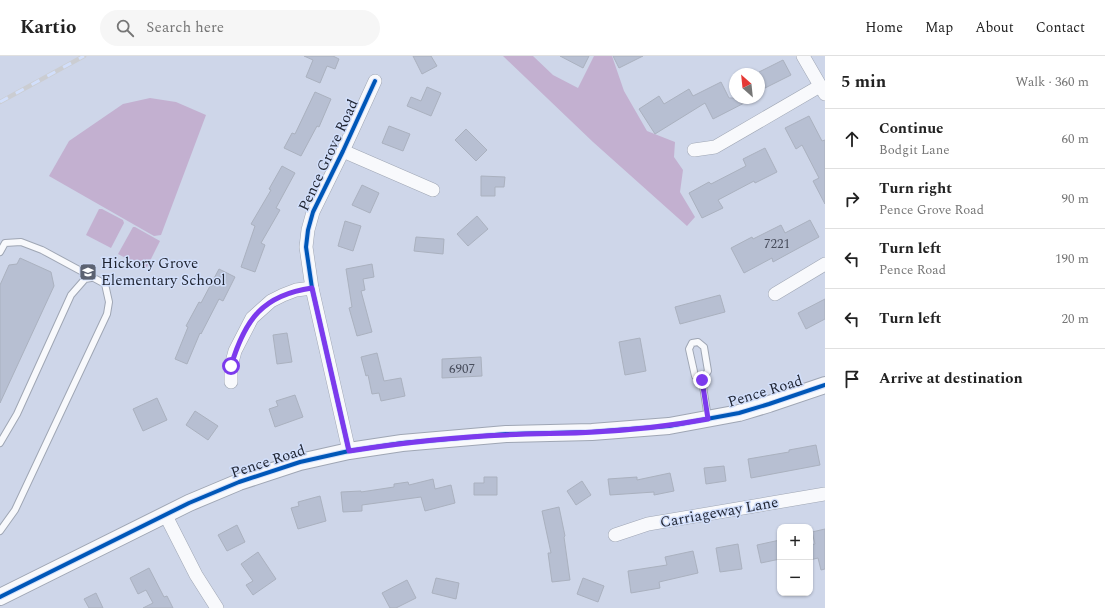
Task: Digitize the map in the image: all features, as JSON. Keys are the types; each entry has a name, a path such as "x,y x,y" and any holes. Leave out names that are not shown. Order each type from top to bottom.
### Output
{"street":[{"path":"694,150 715,147 823,90 803,56"},
{"name":"Pence Grove Road","path":"349,451 312,288 306,247 308,230 313,212 375,81"},
{"path":"343,151 433,190"},
{"path":"775,294 825,264"},
{"path":"231,382 231,366 235,351 252,318 271,301 283,294 296,290 312,288"},
{"name":"Pence Road","path":"0,597 190,503 239,482 300,462 349,451 402,443 506,434 592,432 669,426 708,419 769,404 825,384"},
{"name":"Carriageway Lane","path":"615,535 648,524 825,494"},
{"path":"166,516 196,575 217,608"}],"lane":[{"path":"0,252 4,243 21,242 42,250 91,278 105,284 109,302 107,314 14,510 0,531"},
{"path":"0,443 17,414 72,295 85,279 91,278"},
{"path":"702,380 695,376 689,349 692,343 698,342 704,347 708,371 702,380 708,419"}],"shaded area":[{"path":"503,56 533,56 553,75 578,88 594,56 612,56 624,91 647,131 675,142 674,157 683,170 680,192 695,217 687,226 593,142"},
{"path":"150,98 176,102 206,115 161,235 154,236 49,176 69,141 123,104"},
{"path":"99,209 102,209 123,220 124,223 111,248 86,235"},
{"path":"133,227 160,241 146,269 118,254"}],"building":[{"path":"304,56 333,56 339,59 335,69 327,66 320,83 306,77 313,60"},
{"path":"413,56 431,56 437,66 422,74"},
{"path":"560,56 589,56 583,68"},
{"path":"613,56 643,56 619,68"},
{"path":"783,60 791,75 765,88 765,69"},
{"path":"721,82 729,98 729,104 742,104 713,119 705,103 655,134 639,109 659,96 664,104 689,89 693,96"},
{"path":"427,87 441,93 431,116 407,106 411,97 421,101"},
{"path":"315,92 331,99 319,127 317,126 301,156 284,148 292,133 295,134"},
{"path":"809,116 822,141 825,140 825,204 813,181 819,178 802,145 796,149 785,128"},
{"path":"389,126 410,134 403,151 382,143"},
{"path":"466,129 487,150 476,161 455,140"},
{"path":"765,148 777,172 755,183 754,181 718,200 723,208 702,218 689,193 709,182 711,184 746,166 743,159"},
{"path":"282,166 295,173 276,208 280,210 261,243 265,245 255,272 241,267 255,226 251,224 271,190 269,189"},
{"path":"481,176 505,177 504,187 495,187 495,196 481,196"},
{"path":"362,185 379,193 370,213 352,205"},
{"path":"477,216 488,229 468,246 457,234"},
{"path":"810,220 819,237 773,262 772,258 744,273 731,248 752,237 753,239 781,225 785,233"},
{"path":"345,221 361,226 353,251 338,246"},
{"path":"416,237 444,239 443,254 414,251"},
{"path":"20,258 51,272 54,286 0,403 0,285 9,265 17,264"},
{"path":"372,264 374,277 363,279 365,290 361,291 372,332 357,336 349,308 352,307 346,269"},
{"path":"219,269 235,277 223,301 219,299 201,334 200,333 187,364 175,359 188,327 186,326 199,302 201,303"},
{"path":"720,295 725,312 680,324 675,307"},
{"path":"825,299 825,319 806,329 798,313"},
{"path":"287,333 292,362 277,364 273,335"},
{"path":"640,338 646,371 625,375 619,342"},
{"path":"377,353 384,381 401,378 405,396 381,401 379,393 372,394 368,375 366,376 361,357"},
{"path":"481,357 482,376 442,378 442,359"},
{"path":"295,395 303,417 275,427 269,409 278,406 276,401"},
{"path":"157,398 167,420 143,431 133,409"},
{"path":"195,411 218,426 208,440 186,425"},
{"path":"816,445 820,465 751,478 748,459 789,452 789,450"},
{"path":"724,466 726,481 706,484 704,468"},
{"path":"670,473 674,491 654,495 654,492 610,495 608,479 637,477 637,480"},
{"path":"484,477 497,477 497,495 474,495 474,483 484,483"},
{"path":"433,479 435,489 451,485 455,503 425,511 421,497 362,505 362,511 343,512 341,492 361,492 394,487 394,484 408,482 409,485"},
{"path":"582,481 591,495 576,505 567,491"},
{"path":"320,496 326,521 298,529 291,508 299,506 298,502"},
{"path":"559,507 565,536 570,580 552,582 548,553 551,553 542,511"},
{"path":"237,525 245,542 227,551 218,535"},
{"path":"825,529 825,569 821,570 818,558 813,559 813,544 815,544 813,532"},
{"path":"777,541 777,560 761,563 757,545"},
{"path":"738,544 742,569 720,572 716,548"},
{"path":"693,551 698,573 659,582 660,588 631,593 628,571 667,565 665,557"},
{"path":"258,552 276,579 253,595 246,585 253,581 241,564"},
{"path":"149,568 164,597 167,596 173,608 143,608 153,603 146,590 138,594 130,578"},
{"path":"436,578 459,583 456,599 432,593"},
{"path":"583,578 604,586 598,602 577,594"},
{"path":"407,580 416,598 396,608 390,608 382,593"},
{"path":"96,593 103,608 89,608 84,599"}],"railway":[{"path":"0,102 84,56"}],"cycle path":[{"path":"349,451 312,288 306,247 308,230 313,212 375,81"},
{"path":"0,597 189,503 239,482 300,462 349,451 402,443 506,434 592,432 669,426 739,413 825,385"}],"place":[{"name":"Hickory Grove Elementary School","path":"88,272"}],"route":[{"path":"231,366 235,351 243,333 252,318 261,309 283,294 296,290 312,288 349,451 402,443 506,434 592,432 636,429 669,426 708,419 702,380"}]}
